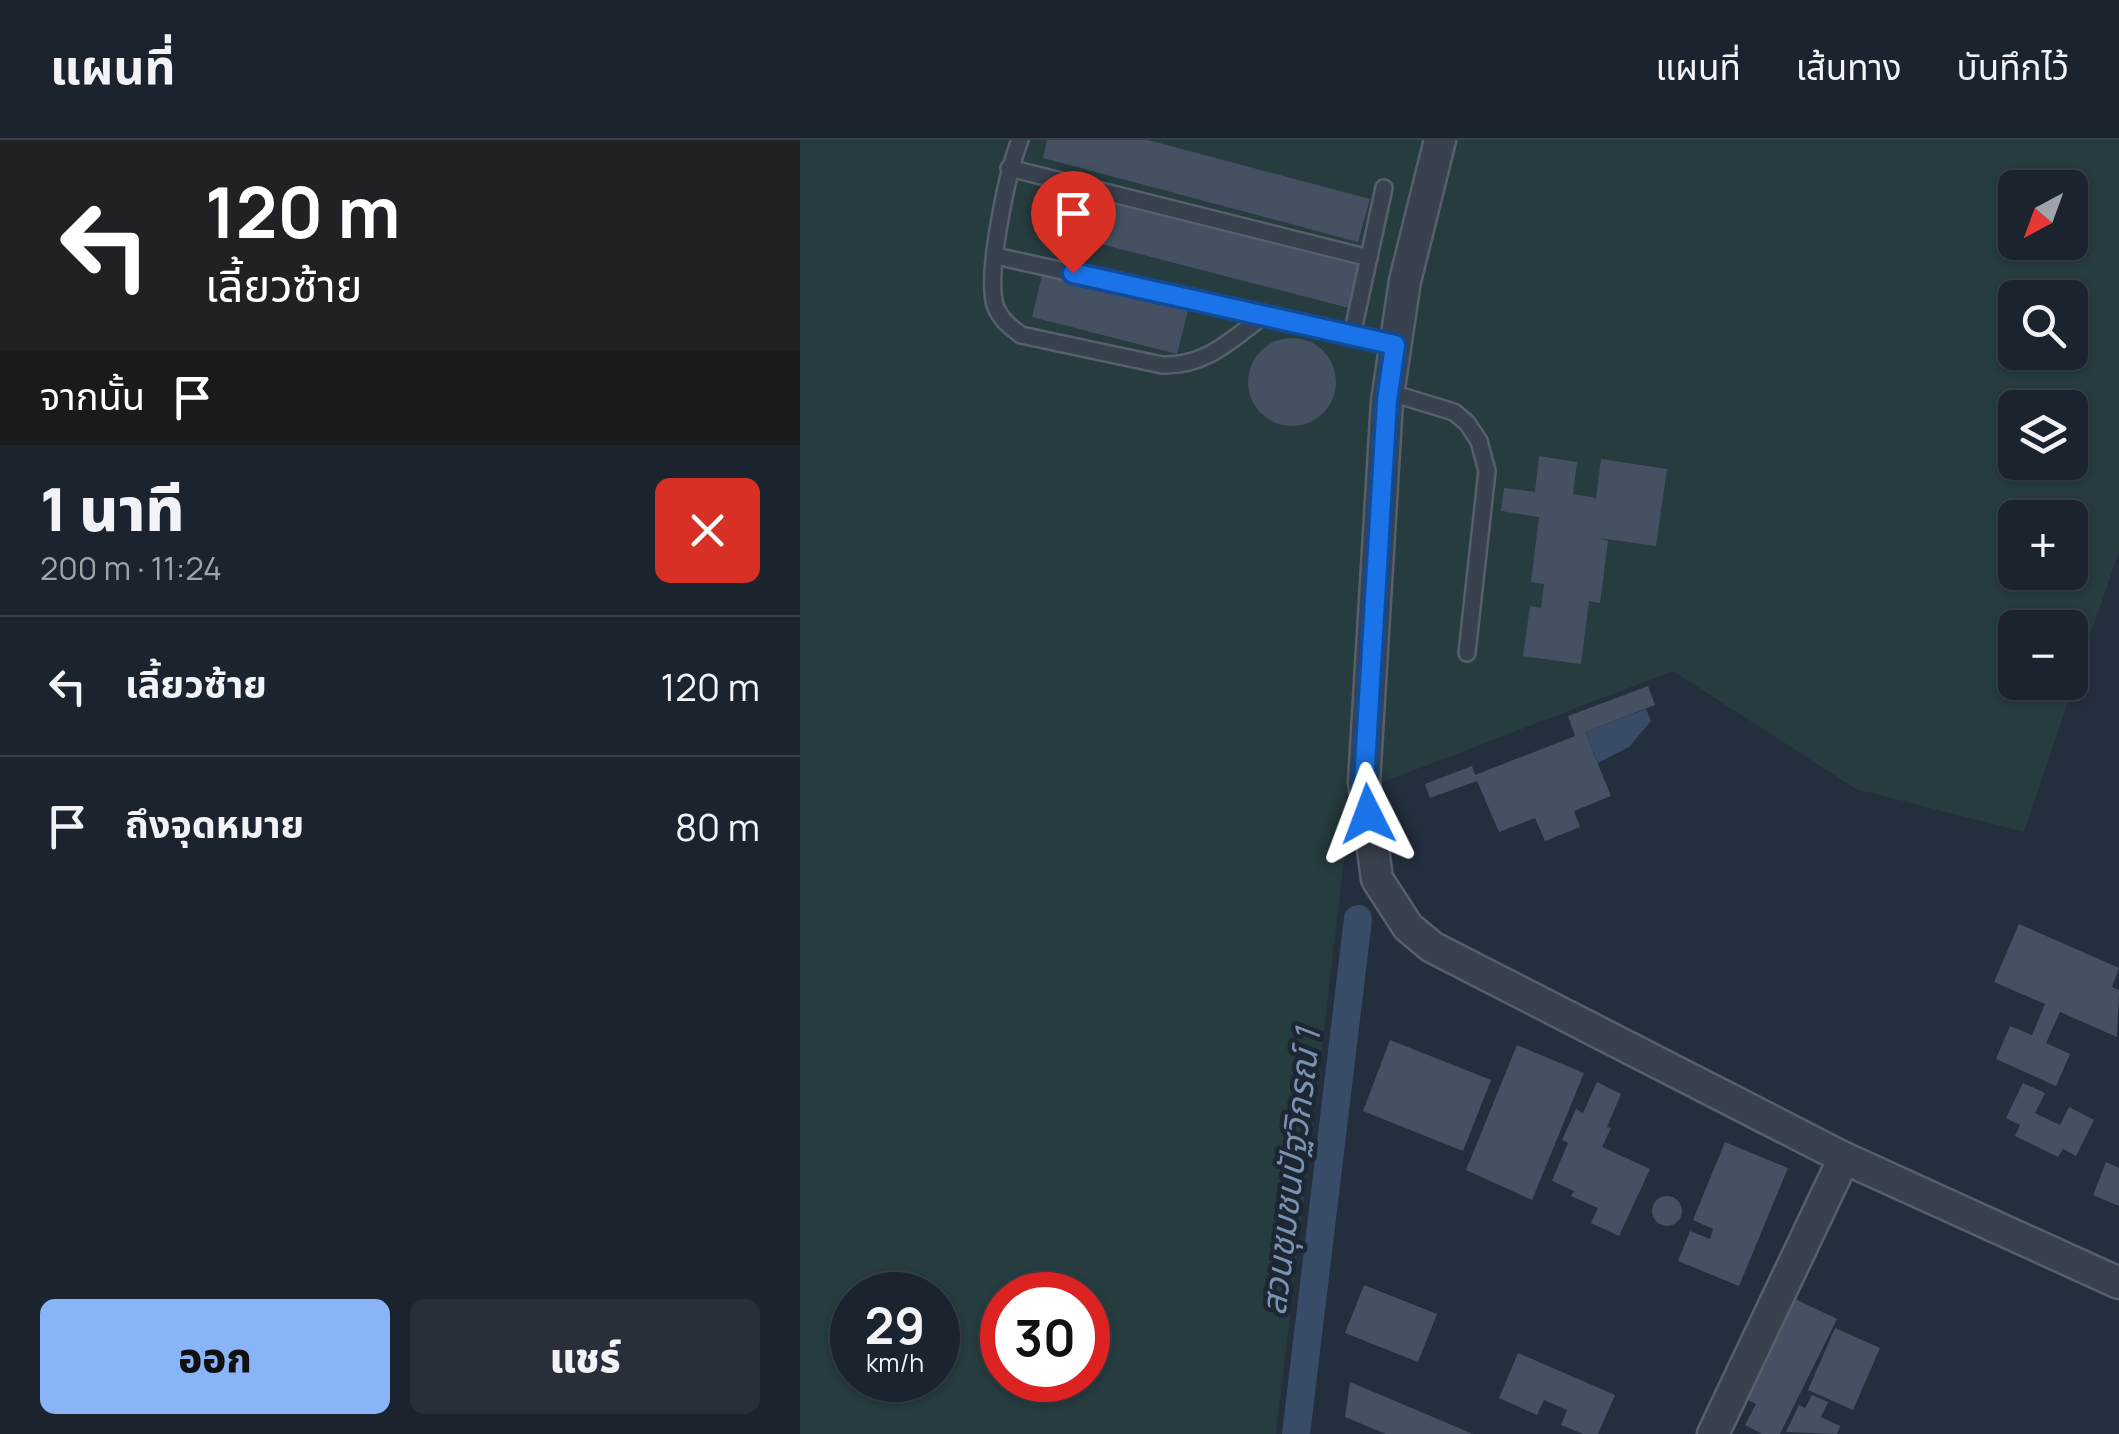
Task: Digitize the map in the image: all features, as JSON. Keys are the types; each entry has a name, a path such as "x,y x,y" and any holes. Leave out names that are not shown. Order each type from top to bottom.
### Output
{"street":[{"path":"1440,140 1405,280 1388,392 1364,782 1376,879 1408,927 1432,947 1844,1158 2119,1284"},
{"path":"1713,1434 1844,1158"}],"lane":[{"path":"1020,140 1008,168 992,288 996,310 1021,335 1162,366 1185,366 1208,356 1263,316"},
{"path":"1008,168 1368,258"},
{"path":"1352,335 1384,188"},
{"path":"996,256 1395,345"},
{"path":"1388,392 1454,412 1479,441 1487,471 1467,654"}],"green space":[{"path":"800,140 2119,140 2119,551 2088,643 2088,610 1998,610 1998,700 2069,700 2024,832 1856,789 1673,671 1352,794 1276,1434 800,1434"}],"water":[{"path":"1646,709 1651,721 1629,747 1598,763 1585,732"}],"building":[{"path":"1047,140 1148,140 1370,199 1358,242 1043,158"},
{"path":"1050,186 1359,266 1349,308 1039,228"},
{"path":"1043,272 1188,310 1177,354 1032,317"},
{"path":"1292,338 1323,351 1336,382 1323,413 1292,426 1261,413 1248,382 1261,351"},
{"path":"1539,456 1577,462 1573,494 1596,498 1601,459 1667,469 1656,546 1599,538 1608,541 1600,603 1589,601 1581,664 1523,656 1530,606 1541,608 1544,584 1531,582 1539,517 1501,511 1504,488 1535,492"},
{"path":"1648,686 1655,705 1585,732 1611,796 1574,811 1580,827 1545,841 1535,818 1499,832 1477,781 1430,798 1425,784 1472,766 1475,775 1575,736 1568,716"},
{"path":"2019,924 2119,968 2112,987 2119,990 2117,1037 2060,1012 2046,1043 2070,1054 2056,1086 1996,1059 2010,1026 2032,1035 2045,1004 1994,982"},
{"path":"1390,1040 1491,1080 1463,1151 1363,1111"},
{"path":"1517,1045 1584,1073 1532,1200 1466,1170"},
{"path":"1597,1082 1621,1094 1602,1147 1650,1169 1619,1236 1591,1223 1598,1208 1571,1196 1574,1191 1552,1181 1568,1143 1562,1140 1576,1109 1583,1113"},
{"path":"2023,1083 2045,1093 2035,1113 2060,1125 2069,1107 2094,1120 2076,1156 2063,1149 2058,1157 2015,1136 2020,1125 2006,1118"},
{"path":"1725,1142 1788,1168 1739,1286 1678,1261 1690,1231 1710,1239 1713,1229 1693,1220"},
{"path":"2106,1162 2119,1168 2119,1206 2093,1195"},
{"path":"1667,1196 1681,1205 1682,1211 1673,1225 1667,1226 1653,1217 1652,1211 1661,1197"},
{"path":"1364,1285 1437,1314 1418,1362 1345,1333"},
{"path":"1791,1297 1837,1319 1780,1434 1762,1434 1745,1425 1756,1404 1742,1397"},
{"path":"1835,1328 1880,1348 1853,1410 1808,1390"},
{"path":"1518,1353 1615,1395 1598,1434 1583,1434 1561,1425 1567,1410 1544,1400 1537,1415 1499,1398"},
{"path":"1350,1382 1473,1434 1386,1434 1345,1417"},
{"path":"1812,1395 1828,1402 1821,1417 1840,1426 1837,1434 1786,1432 1799,1405 1805,1408"}],"waterway":[{"name":"สวนชุมชนปัฐวิกรณ์ 1","path":"1296,1434 1358,919"}],"route":[{"path":"1073,273 1395,345 1387,401 1364,782 1368,814"}]}
